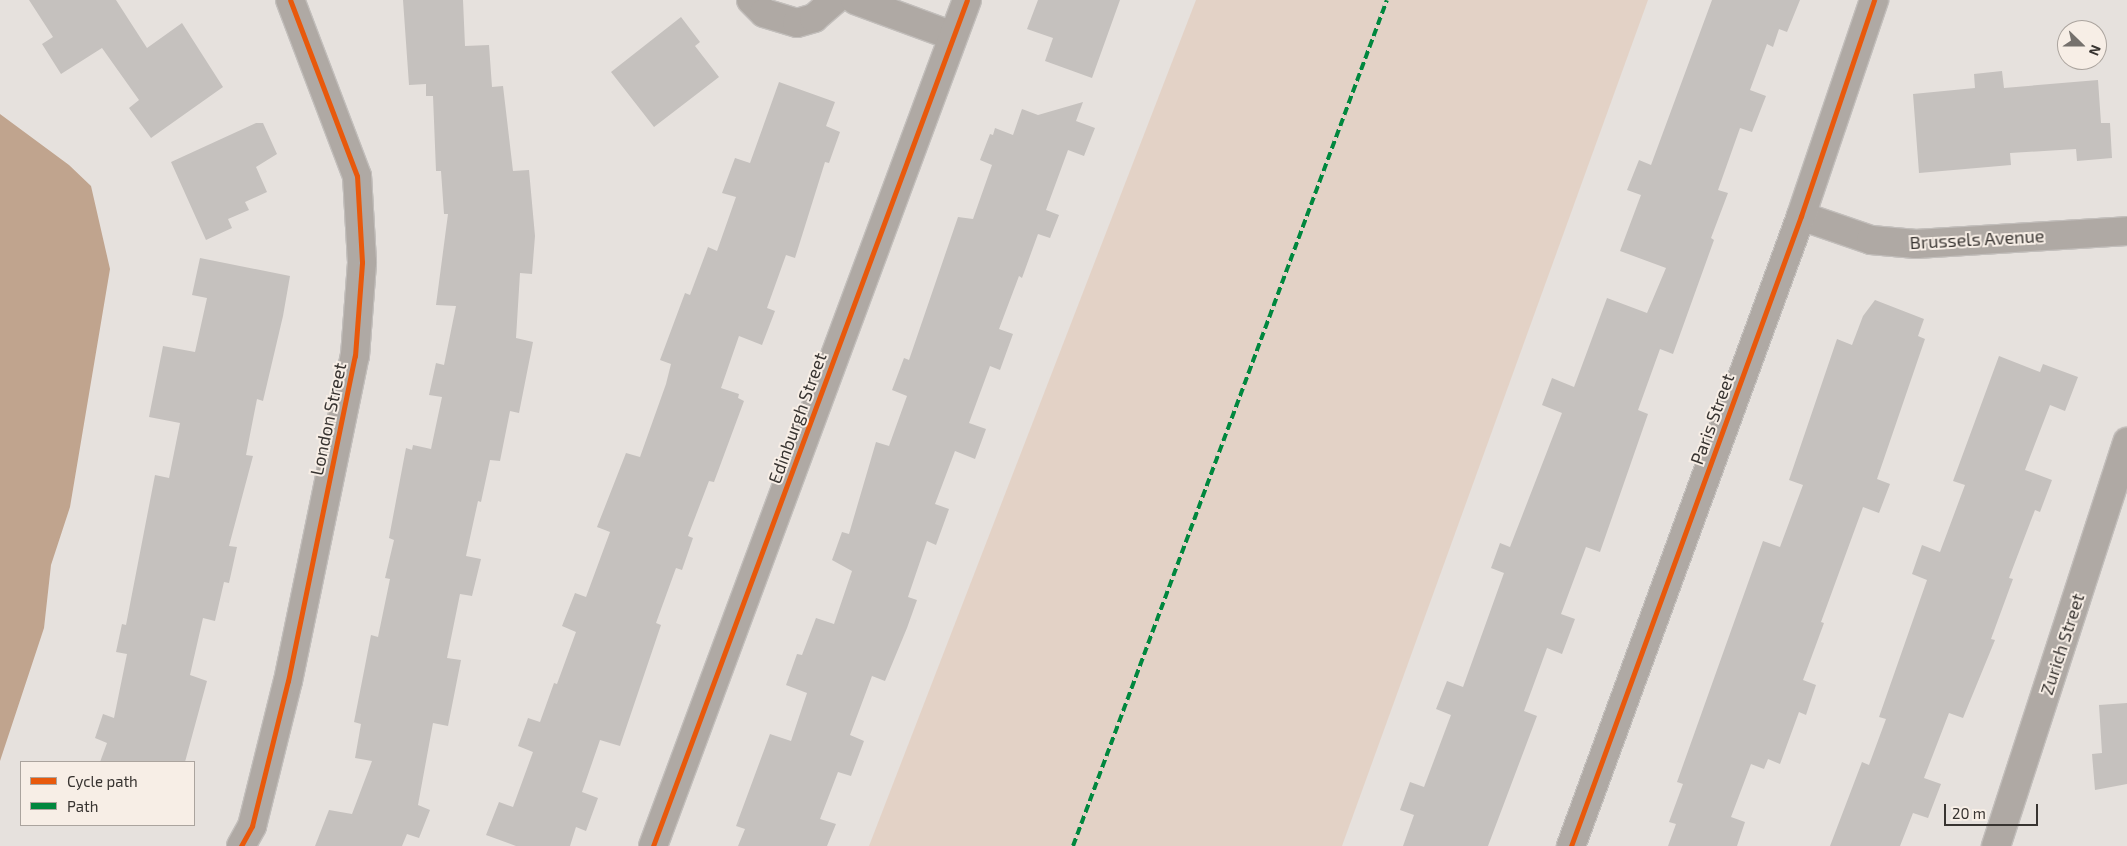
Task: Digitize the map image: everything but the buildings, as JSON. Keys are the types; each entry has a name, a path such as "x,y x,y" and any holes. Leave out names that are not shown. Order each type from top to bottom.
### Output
{"street":[{"name":"London Street","path":"242,846 252,826 288,681 355,356 362,262 357,176 290,0"},
{"path":"751,0 764,13 797,23 814,18 835,0"},
{"path":"855,0 953,36"},
{"name":"Edinburgh Street","path":"653,846 966,0"},
{"name":"Paris Street","path":"1571,846 1800,216 1874,0"},
{"name":"Brussels Avenue","path":"1800,216 1871,240 1916,244 2127,231"},
{"name":"Zurich Street","path":"2005,844 2127,442"}],"shaded area":[{"path":"1196,0 1648,0 1342,846 869,846"},
{"path":"0,114 69,165 91,186 110,269 70,507 51,565 44,628 0,761"}],"marked path":[{"path":"1073,846 1387,0"}],"cycle path":[{"path":"241,846 252,826 288,681 355,356 362,262 357,176 290,0"},
{"path":"653,846 967,0"},
{"path":"1571,846 1801,216 1874,0"}]}
